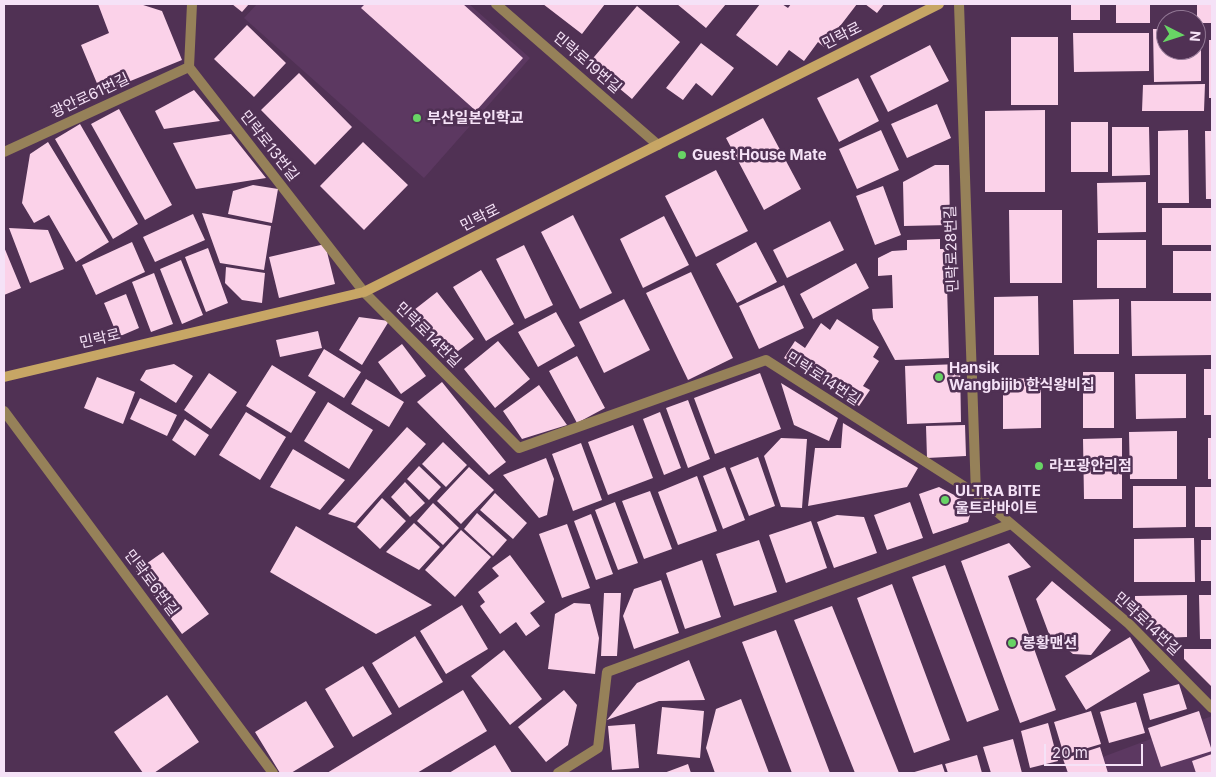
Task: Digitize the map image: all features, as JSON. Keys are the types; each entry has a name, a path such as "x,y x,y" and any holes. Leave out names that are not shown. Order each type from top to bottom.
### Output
{"street":[{"path":"189,67 192,4"},
{"name":"민락로19번길","path":"496,4 658,145"},
{"name":"민락로","path":"4,377 364,292 939,4"},
{"name":"민락로28번길","path":"959,4 976,494"},
{"name":"광안로61번길","path":"4,152 189,67"},
{"name":"민락로13번길","path":"189,67 364,292"},
{"name":"민락로14번길","path":"364,292 519,448 766,360 976,494 1128,624 1212,708"},
{"name":"민락로6번길","path":"4,411 273,773"},
{"path":"558,773 598,748 607,672 1011,524"}],"shaded area":[{"name":"부산일본인학교","path":"257,4 469,4 530,58 424,178 244,18"},
{"path":"1212,716 1212,773 1060,773"}],"building":[{"path":"98,4 140,4 162,11 182,60 101,93 81,45 109,33"},
{"path":"232,4 249,4 242,12"},
{"path":"365,4 463,4 523,58 476,111 361,8"},
{"path":"543,4 605,4 582,34"},
{"path":"677,4 726,4 706,28"},
{"path":"760,4 782,4 788,8 791,4 857,4 824,47 818,42 804,61 789,50 777,66 736,35"},
{"path":"865,4 884,4 877,13"},
{"path":"1071,4 1100,4 1100,20 1071,20"},
{"path":"1116,4 1150,4 1150,23 1116,23"},
{"path":"1197,4 1212,4 1212,23 1206,23 1206,10 1197,10"},
{"path":"637,6 680,42 632,99 589,63"},
{"path":"247,25 286,63 254,97 214,59"},
{"path":"1153,29 1156,29 1156,60 1201,60 1201,81 1154,82"},
{"path":"1073,33 1149,33 1149,71 1074,72"},
{"path":"1011,37 1058,37 1058,105 1011,105"},
{"path":"1209,40 1212,40 1212,98 1209,98"},
{"path":"701,43 734,68 712,96 696,83 683,100 666,88"},
{"path":"930,45 949,81 888,112 870,76"},
{"path":"299,73 352,127 315,165 261,110"},
{"path":"858,78 879,121 839,142 817,98"},
{"path":"1205,84 1204,111 1142,111 1143,85"},
{"path":"194,90 220,121 164,129 155,111"},
{"path":"937,104 951,138 907,158 891,124"},
{"path":"119,109 172,205 145,220 91,124"},
{"path":"1045,110 1045,192 985,192 985,111"},
{"path":"763,118 801,189 764,210 726,138"},
{"path":"1071,122 1108,122 1108,172 1071,172"},
{"path":"80,124 138,224 113,239 55,139"},
{"path":"1112,127 1149,127 1150,175 1112,176"},
{"path":"881,130 899,170 857,189 839,149"},
{"path":"1188,130 1189,203 1158,203 1158,131"},
{"path":"1205,131 1212,131 1212,199 1206,199"},
{"path":"231,134 266,178 196,189 173,143"},
{"path":"48,142 109,242 76,262 49,215 34,223 22,203 30,154"},
{"path":"363,142 408,185 364,230 320,186"},
{"path":"935,165 949,165 950,225 904,226 903,182"},
{"path":"716,170 748,231 696,257 665,196"},
{"path":"1146,182 1146,232 1098,233 1097,183"},
{"path":"253,185 278,189 272,223 228,214 233,191"},
{"path":"883,186 901,235 875,245 856,196"},
{"path":"1162,208 1212,208 1212,245 1162,245"},
{"path":"1009,210 1062,210 1062,283 1010,283"},
{"path":"202,213 271,226 264,270 220,263"},
{"path":"193,214 205,240 155,262 143,237"},
{"path":"573,215 612,293 580,309 541,232"},
{"path":"664,216 689,265 643,288 620,239"},
{"path":"830,221 844,250 787,278 773,250"},
{"path":"9,228 48,230 64,269 30,283"},
{"path":"940,239 940,249 946,249 949,358 895,360 873,319 872,309 893,308 892,275 878,276 878,258 892,251 907,250 907,240"},
{"path":"1097,240 1146,240 1146,288 1097,288"},
{"path":"132,242 145,272 96,295 82,265"},
{"path":"756,242 777,282 737,303 716,264"},
{"path":"325,244 335,284 279,298 269,257"},
{"path":"524,245 553,305 525,319 496,259"},
{"path":"4,247 21,288 4,295"},
{"path":"208,248 228,303 206,312 185,257"},
{"path":"1173,251 1212,251 1212,293 1173,293"},
{"path":"181,260 203,315 182,324 160,269"},
{"path":"856,263 869,288 813,319 800,294"},
{"path":"226,267 265,273 262,303 242,300 225,283"},
{"path":"481,270 514,324 486,341 453,287"},
{"path":"691,272 733,358 688,380 646,293"},
{"path":"154,273 173,324 151,332 132,282"},
{"path":"784,285 804,328 759,349 739,306"},
{"path":"437,292 474,339 450,357 414,310"},
{"path":"126,294 139,328 118,337 104,303"},
{"path":"1038,296 1039,355 994,355 994,297"},
{"path":"624,299 650,350 604,373 579,322"},
{"path":"1119,299 1119,354 1074,354 1073,300"},
{"path":"1131,301 1212,301 1212,355 1132,356"},
{"path":"556,312 575,346 538,367 518,332"},
{"path":"359,317 389,321 362,365 339,350"},
{"path":"837,319 879,347 873,357 879,361 863,386 870,390 859,406 784,358 795,341 805,348 821,323 830,330"},
{"path":"318,331 322,348 280,357 276,340"},
{"path":"498,341 530,379 495,408 464,369"},
{"path":"402,344 426,376 401,394 378,362"},
{"path":"324,349 361,372 344,398 308,376"},
{"path":"577,356 605,408 577,423 549,371"},
{"path":"174,364 193,376 176,403 140,380 146,370"},
{"path":"960,364 961,422 907,424 905,366"},
{"path":"272,365 316,392 291,433 246,406"},
{"path":"1204,369 1212,369 1212,415 1204,415"},
{"path":"1083,372 1114,372 1114,428 1083,428"},
{"path":"209,373 237,392 211,429 184,410"},
{"path":"760,373 781,429 715,454 694,398"},
{"path":"1135,374 1186,374 1186,418 1136,419"},
{"path":"97,377 135,392 123,424 84,408"},
{"path":"1041,378 1041,428 1003,429 1003,379"},
{"path":"366,379 404,402 389,427 351,404"},
{"path":"442,382 506,462 489,475 417,402"},
{"path":"781,383 838,418 829,441 794,425"},
{"path":"539,385 567,425 522,439 503,411"},
{"path":"140,398 177,415 167,436 130,419"},
{"path":"688,400 710,459 688,468 666,408"},
{"path":"328,402 373,430 349,469 304,441"},
{"path":"246,412 286,437 260,480 219,455"},
{"path":"660,412 681,468 664,475 643,419"},
{"path":"185,419 209,435 195,456 172,440"},
{"path":"843,423 918,468 907,487 808,506 815,448 841,448"},
{"path":"633,425 653,478 608,495 588,442"},
{"path":"965,425 966,456 927,458 926,426"},
{"path":"407,427 426,444 355,523 328,514"},
{"path":"1177,431 1177,479 1130,479 1129,432"},
{"path":"781,438 807,439 802,508 781,507 764,456"},
{"path":"1122,438 1122,499 1084,499 1083,439"},
{"path":"1208,438 1212,438 1212,479 1208,479"},
{"path":"443,442 467,465 446,487 422,464"},
{"path":"581,443 602,500 573,511 552,454"},
{"path":"293,449 345,480 320,510 270,487"},
{"path":"758,457 775,506 749,516 730,468"},
{"path":"546,458 554,479 547,515 539,518 503,475"},
{"path":"419,466 441,487 429,500 407,479"},
{"path":"469,467 494,490 461,524 437,501"},
{"path":"725,467 745,520 723,529 703,476"},
{"path":"697,476 717,531 678,545 658,492"},
{"path":"405,482 425,503 410,517 391,497"},
{"path":"1133,486 1186,486 1186,527 1133,528"},
{"path":"939,487 973,505 968,522 933,534 919,494"},
{"path":"1195,487 1212,487 1212,527 1195,527"},
{"path":"650,491 672,549 644,559 622,501"},
{"path":"495,493 527,523 513,539 480,510"},
{"path":"382,498 406,521 380,549 357,527"},
{"path":"615,502 638,563 618,570 595,510"},
{"path":"910,502 923,538 887,550 874,515"},
{"path":"433,503 459,528 443,545 417,521"},
{"path":"477,513 507,540 493,556 464,529"},
{"path":"591,514 613,574 596,580 574,521"},
{"path":"837,515 864,517 877,553 834,568 817,522"},
{"path":"811,521 827,568 786,583 769,535"},
{"path":"414,523 440,547 419,570 386,552"},
{"path":"567,524 590,588 562,598 539,534"},
{"path":"296,526 432,605 376,634 270,572"},
{"path":"461,530 491,557 455,597 425,570"},
{"path":"1194,538 1195,582 1134,582 1134,539"},
{"path":"759,540 777,592 734,606 716,554"},
{"path":"1201,540 1212,540 1212,581 1201,581"},
{"name":"봉황맨션","path":"1009,543 1031,567 1008,576 1056,710 1020,723 961,561"},
{"path":"163,552 209,614 182,634 136,571"},
{"path":"510,555 545,602 530,613 540,626 526,636 516,622 500,634 480,606 485,602 478,592 499,576 492,568"},
{"path":"702,560 721,617 685,629 666,573"},
{"name":"봉황맨션","path":"945,565 999,710 967,722 912,577"},
{"path":"661,580 679,633 634,649 623,616 634,589"},
{"path":"1052,581 1111,630 1091,655 1073,654 1049,634 1036,599"},
{"path":"892,584 950,740 914,753 857,598"},
{"path":"604,593 621,593 617,656 601,656"},
{"path":"1187,595 1187,637 1161,638 1135,613 1135,596"},
{"path":"1199,595 1212,595 1212,639 1200,639"},
{"path":"574,603 590,604 599,638 595,674 548,669 555,614"},
{"path":"462,605 488,649 446,674 420,631"},
{"path":"832,606 899,773 855,773 794,620"},
{"path":"776,630 830,773 792,773 742,642"},
{"path":"415,636 443,682 399,708 372,663"},
{"path":"1130,637 1150,671 1086,710 1065,676"},
{"path":"1184,649 1212,649 1212,687 1184,659"},
{"path":"504,650 542,699 510,725 471,676"},
{"path":"689,660 705,700 659,701 607,720 637,683"},
{"path":"363,666 392,714 353,737 325,689"},
{"path":"1179,684 1187,709 1150,720 1143,694"},
{"path":"463,690 487,731 417,773 327,773"},
{"path":"564,690 577,705 568,745 546,762 518,727"},
{"path":"167,695 199,742 154,773 143,773 114,732"},
{"path":"741,699 769,773 715,773 706,748 716,709"},
{"path":"306,701 334,747 291,773 280,773 255,732"},
{"path":"1136,702 1145,733 1109,743 1100,712"},
{"path":"662,707 704,711 700,758 657,754"},
{"path":"1091,711 1101,744 1064,755 1054,722"},
{"path":"1199,711 1212,751 1161,767 1148,728"},
{"path":"1048,723 1058,761 1030,768 1021,731"},
{"path":"635,724 639,768 612,770 608,726"},
{"path":"1013,739 1022,773 991,773 983,747"},
{"path":"495,745 512,773 449,773"},
{"path":"1100,747 1108,773 1068,773 1063,759"},
{"path":"1212,754 1212,773 1196,773 1192,761"},
{"path":"977,755 982,773 948,773 945,764"},
{"path":"688,764 691,773 664,773"},
{"path":"942,764 945,773 911,773"}],"place":[{"name":"부산일본인학교","path":"417,118"},
{"name":"Guest House Mate","path":"682,155"},
{"name":"Hansik Wangbijib 한식왕비집","path":"939,377"},
{"name":"라프광안리점","path":"1039,466"},
{"name":"ULTRA BITE 울트라바이트","path":"945,500"},
{"name":"봉황맨션","path":"1012,643"}]}
